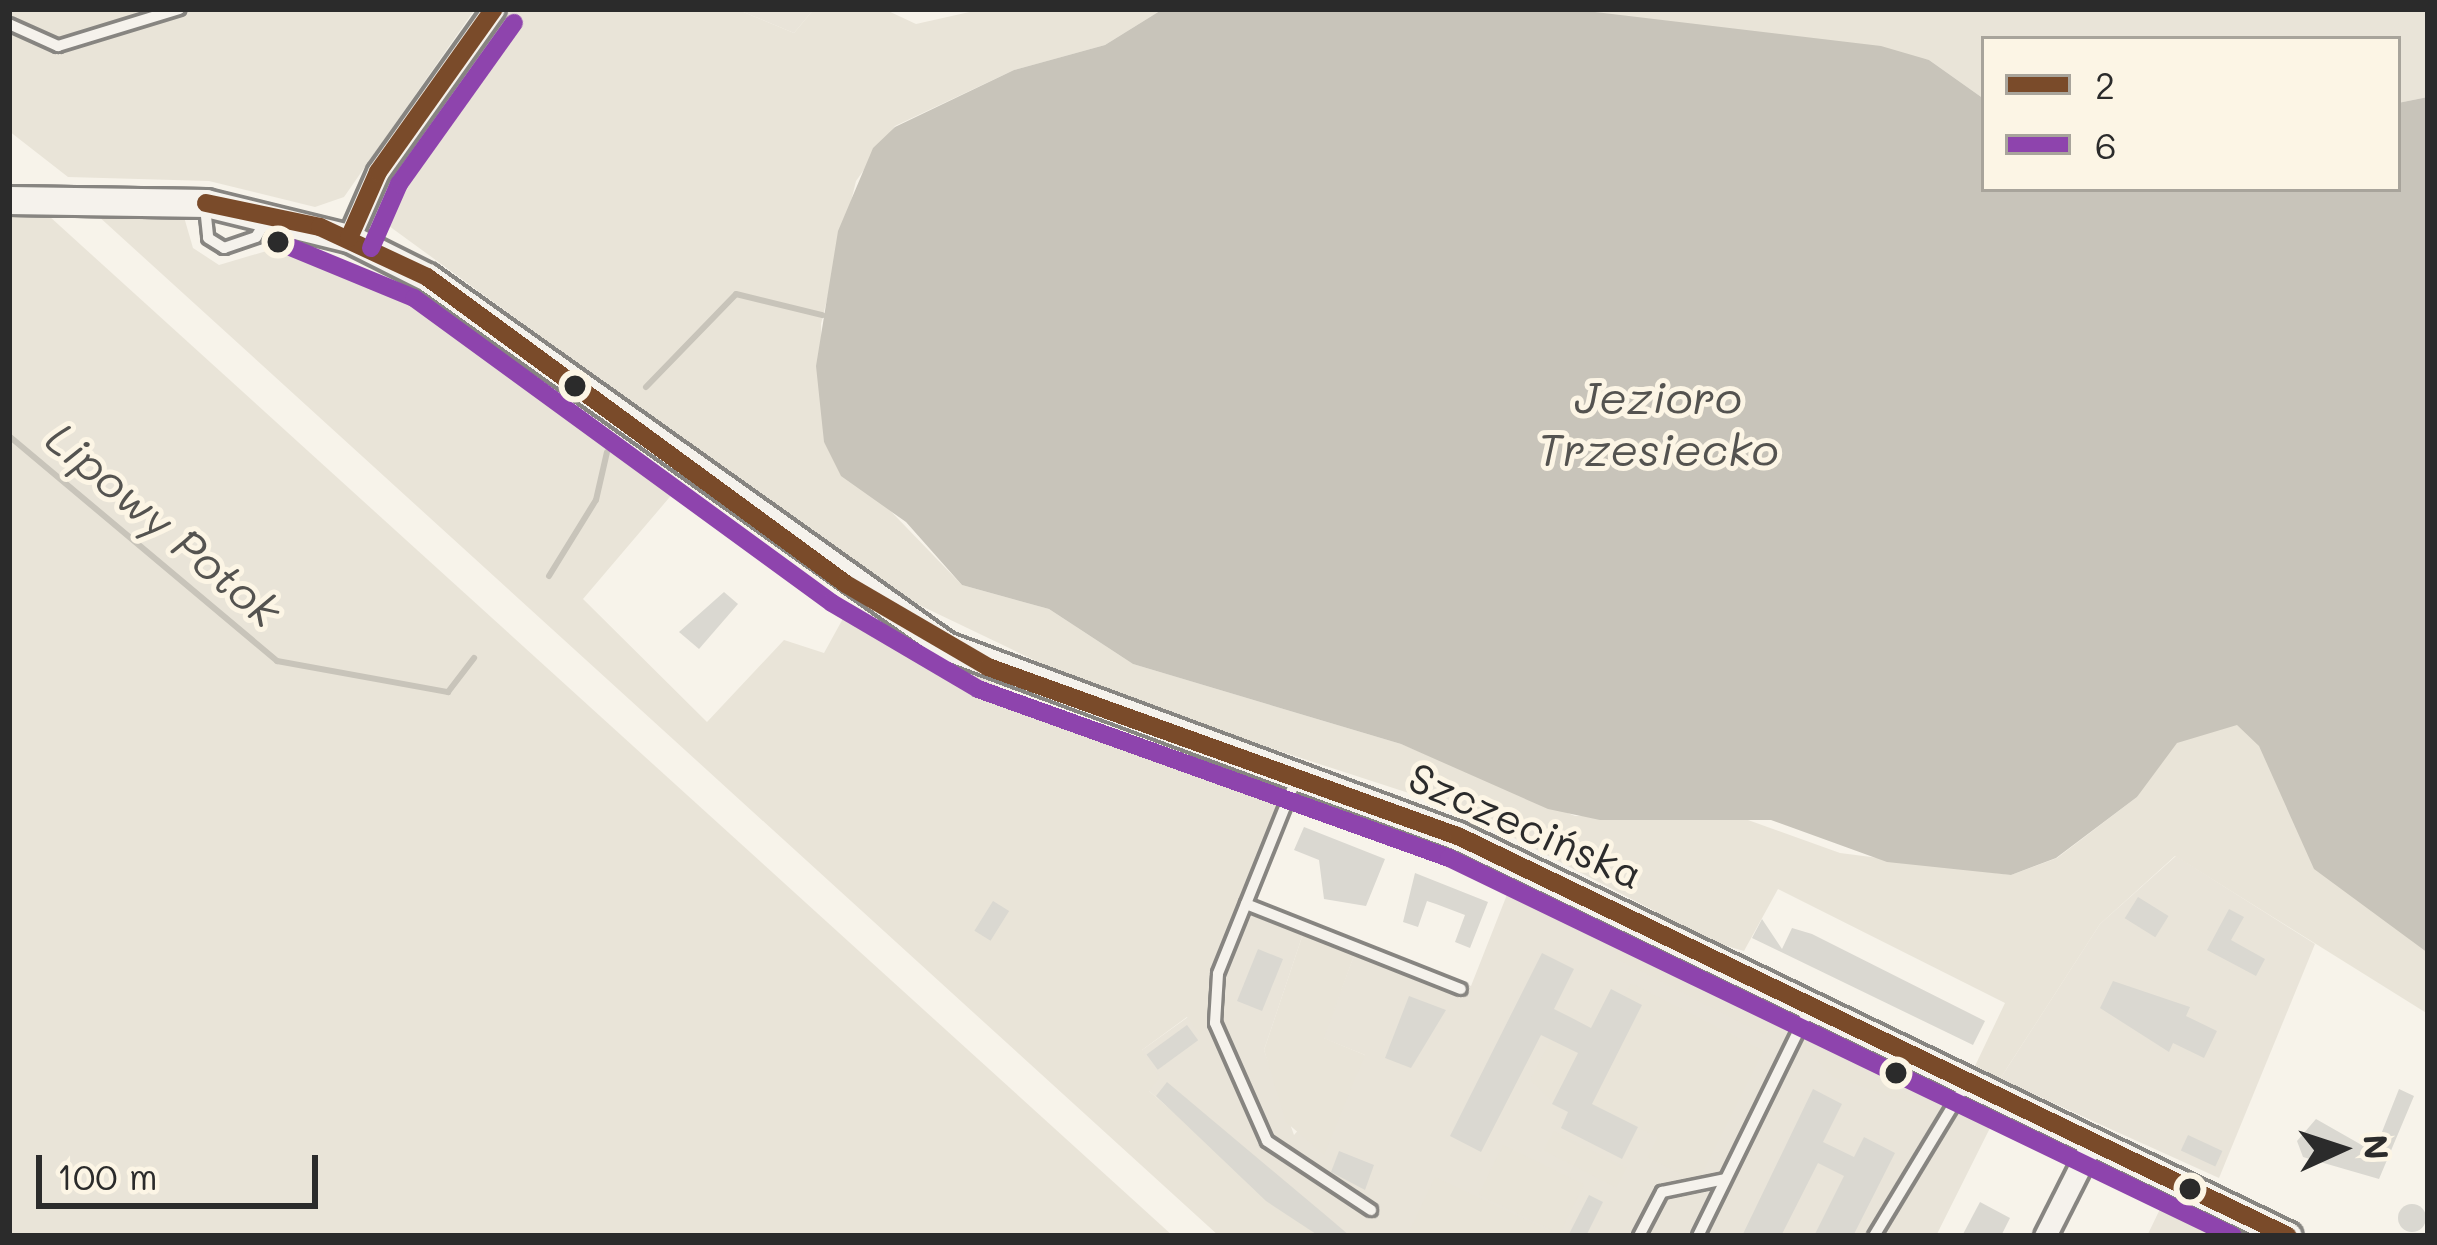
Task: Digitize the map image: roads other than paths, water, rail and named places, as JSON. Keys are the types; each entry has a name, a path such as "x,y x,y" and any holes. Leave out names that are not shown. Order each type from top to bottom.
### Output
{"street":[{"path":"349,238 378,172 494,9"},
{"name":"Szczecińska","path":"9,200 206,203 349,238 427,277 946,646 1496,853 2250,1229 2288,1236"},
{"path":"2045,1236 2089,1149"}],"lane":[{"path":"9,24 58,46 178,9"},
{"path":"206,203 208,238 224,248 256,237 270,215"},
{"path":"1297,777 1213,994 1236,1090 1284,1157 1371,1210"},
{"path":"1246,904 1461,989"},
{"path":"1697,1236 1810,1009"},
{"path":"1874,1236 1965,1086"},
{"path":"1639,1236 1662,1192 1725,1179"}],"water":[{"name":"Jezioro Trzesiecko","path":"1163,9 1570,9 1881,46 1929,60 1981,97 1981,192 2401,192 2401,102 2428,97 2428,953 2314,869 2259,746 2237,725 2177,743 2137,797 2056,858 2011,875 1887,862 1771,820 1600,820 1548,809 1401,744 1133,664 1049,609 962,585 906,522 841,476 824,442 816,366 838,231 873,148 895,127 1014,70 1105,45"}],"waterway":[{"name":"Lipowy Potok","path":"646,387 736,294 822,315"},
{"name":"Lipowy Potok","path":"9,436 277,661 448,692 474,658"},
{"name":"Lipowy Potok","path":"549,576 596,500 607,452"}]}
